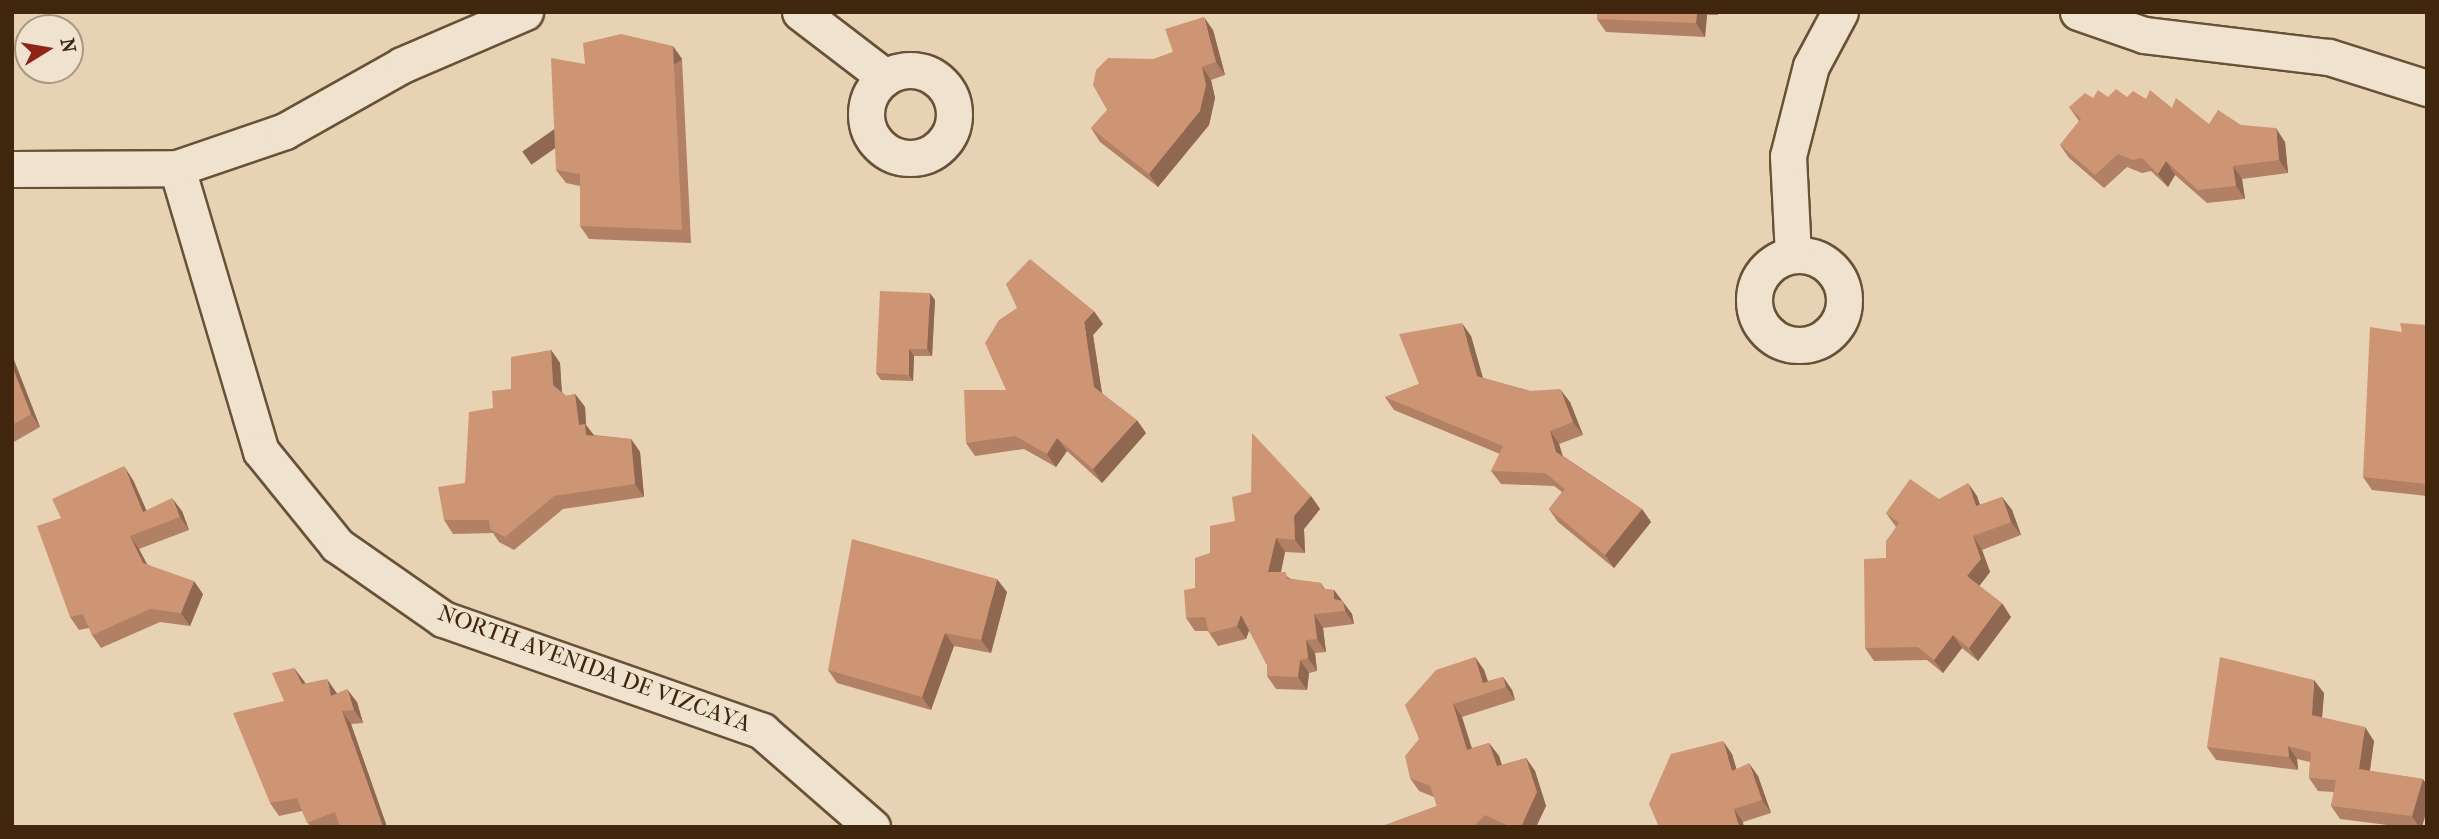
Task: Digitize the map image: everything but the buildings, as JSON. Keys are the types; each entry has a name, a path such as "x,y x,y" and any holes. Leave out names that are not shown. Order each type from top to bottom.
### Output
{"street":[{"path":"12,169 177,168 285,131 402,65 525,12"},
{"path":"800,12 884,78"},
{"path":"1793,255 1788,156 1811,66 1840,12"},
{"path":"2078,12 2144,35 2329,57 2427,88"},
{"name":"NORTH AVENIDA DE VIZCAYA","path":"177,168 261,451 337,545 443,619 762,730 872,827"}]}
